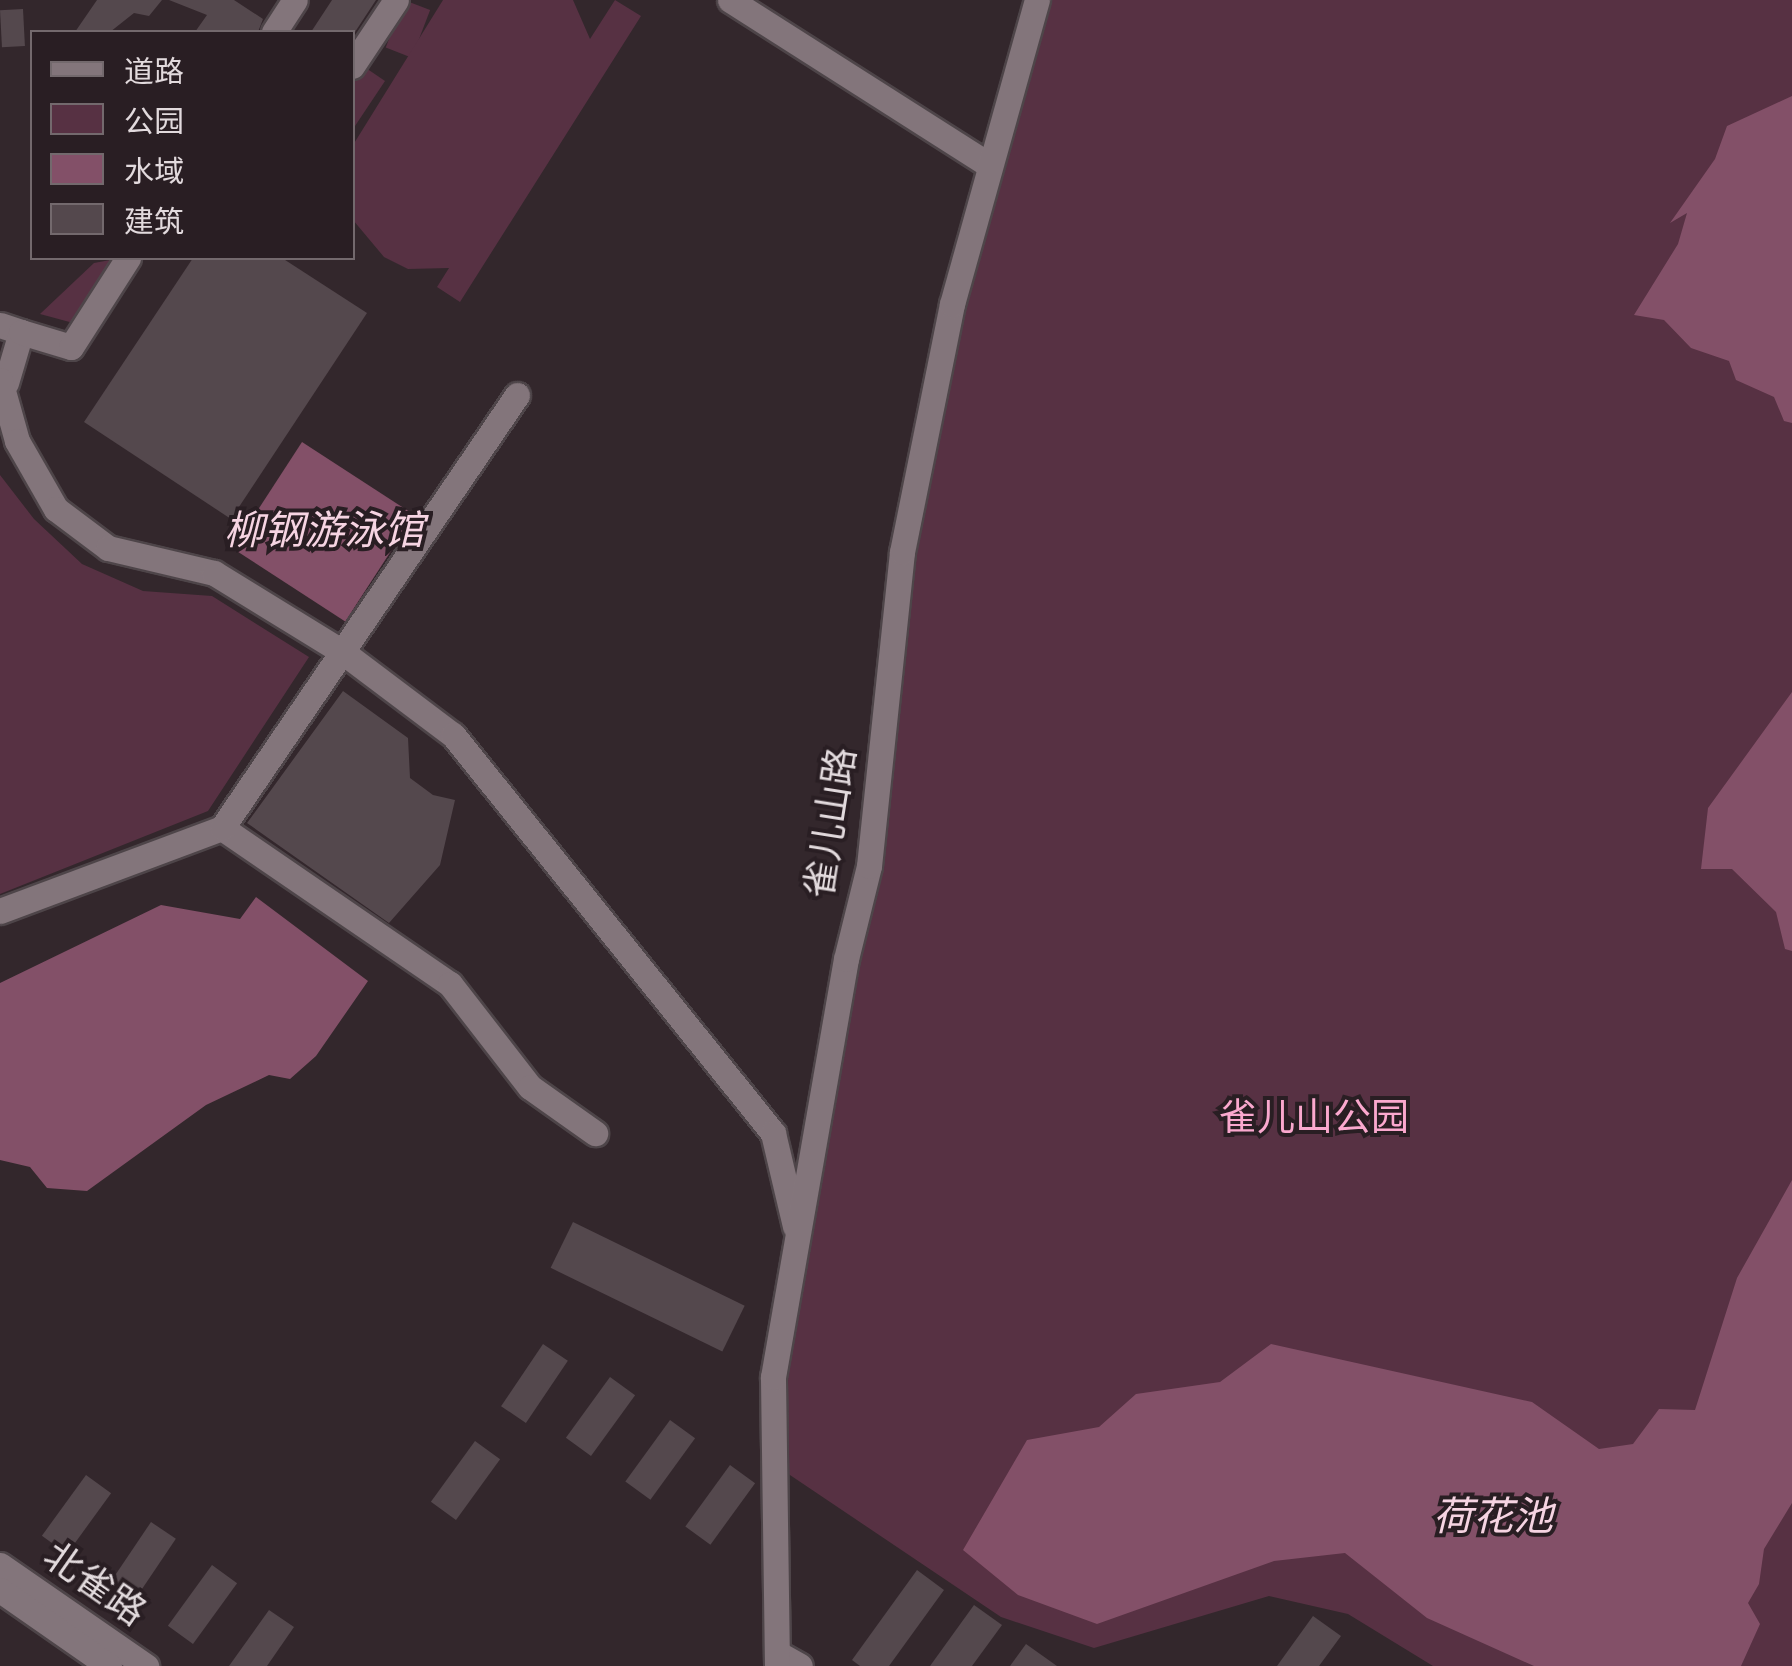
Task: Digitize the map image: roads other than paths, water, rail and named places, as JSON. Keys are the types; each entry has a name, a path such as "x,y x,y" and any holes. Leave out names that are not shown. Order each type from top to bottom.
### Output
{"street":[{"path":"275,30 295,0"},
{"path":"355,62 396,0"},
{"path":"730,0 990,165"},
{"name":"雀儿山路","path":"785,1662 773,1378 846,959 870,866 902,552 952,304 1037,0"},
{"path":"127,260 71,347 11,329 3,382 16,441 56,509 108,548 214,573 344,653 454,734 773,1133 797,1236"},
{"path":"0,911 222,828 517,394"},
{"path":"222,828 450,984 530,1086 595,1133"},
{"name":"北雀路","path":"0,1565 146,1666"},
{"name":"北雀路","path":"0,1590 109,1666"}],"water":[{"path":"1792,96 1792,423 1784,421 1774,397 1736,380 1729,361 1691,348 1664,320 1634,315 1678,244 1687,213 1670,223 1715,159 1727,126"},
{"name":"柳钢游泳馆","path":"302,442 414,515 345,621 233,549"},
{"path":"1792,692 1792,951 1785,949 1776,912 1732,869 1701,869 1708,808"},
{"path":"256,897 368,981 316,1056 290,1079 269,1075 206,1105 87,1191 47,1188 30,1167 0,1160 0,983 161,905 240,919"},
{"name":"荷花池","path":"1792,1180 1792,1503 1764,1549 1759,1584 1748,1603 1760,1624 1741,1666 1534,1666 1427,1618 1345,1553 1274,1561 1097,1624 1018,1595 963,1550 1027,1440 1099,1427 1136,1394 1220,1382 1271,1344 1532,1402 1599,1449 1633,1444 1659,1409 1695,1410 1737,1278"}],"park label":[{"name":"雀儿山公园","path":"1314,1119"}]}
